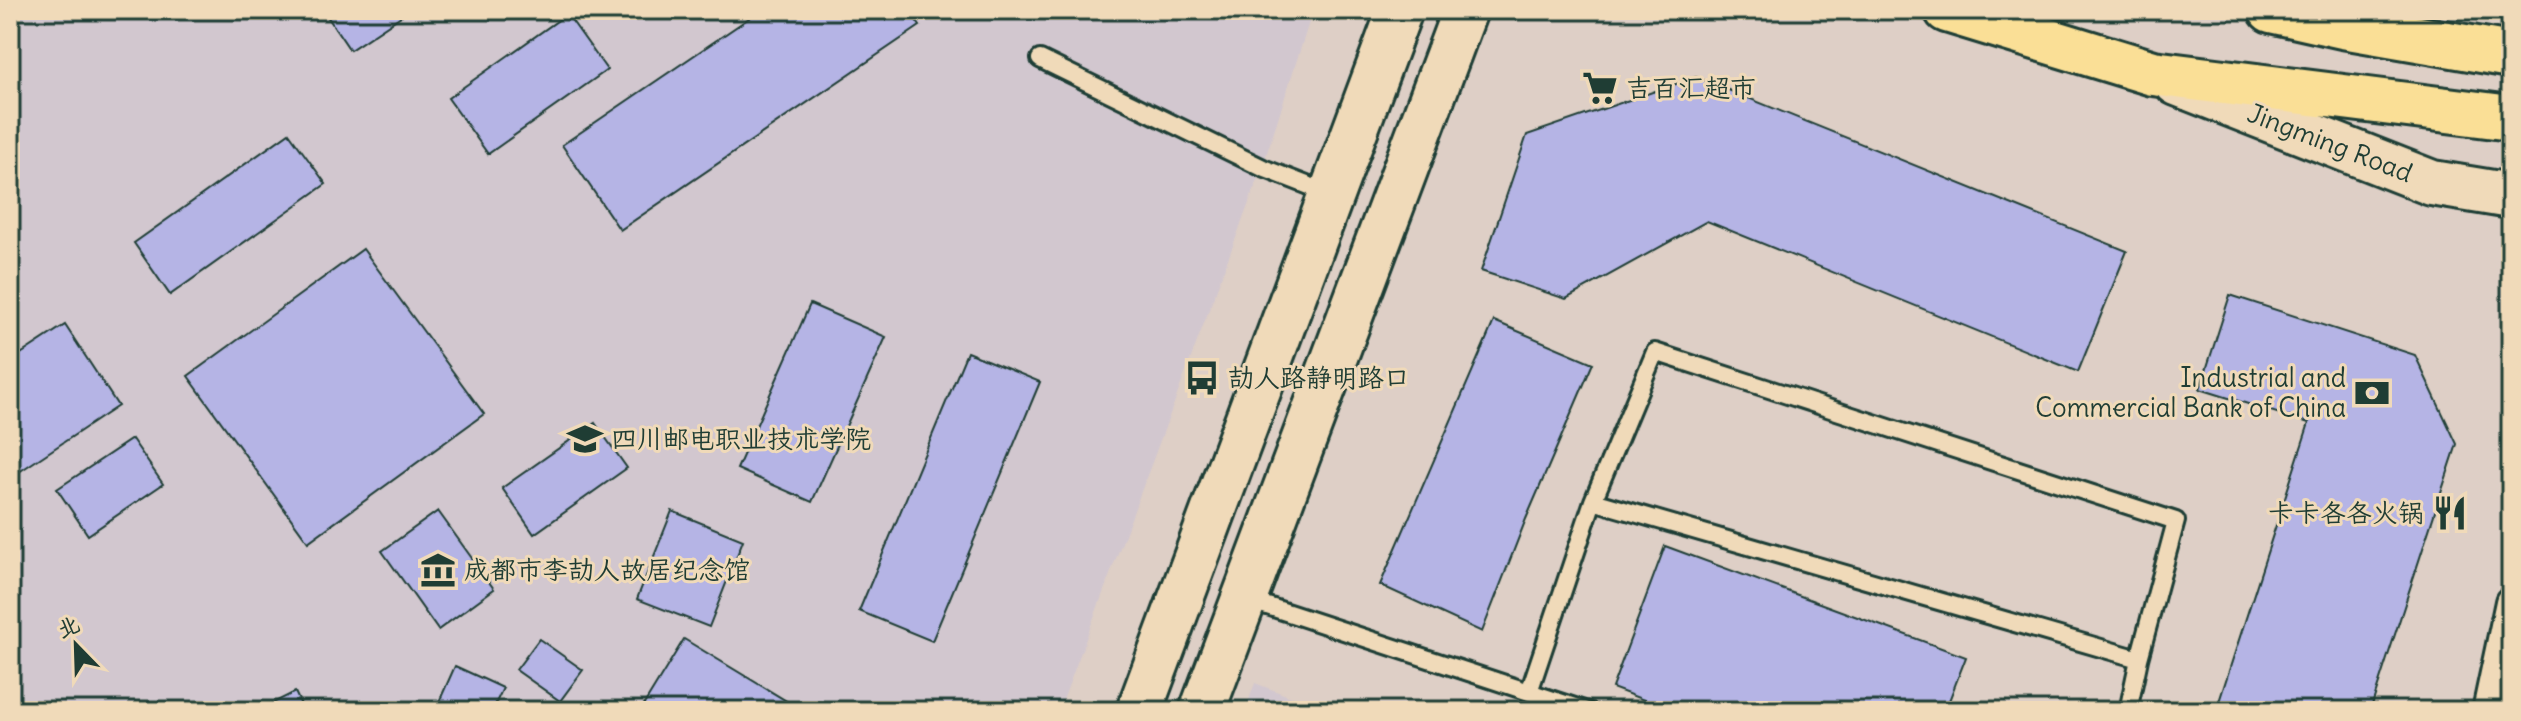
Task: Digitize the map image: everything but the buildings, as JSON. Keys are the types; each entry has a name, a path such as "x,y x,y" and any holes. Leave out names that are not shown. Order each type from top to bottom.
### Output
{"main road":[{"name":"Jingming Road","path":"1947,10 2153,73 2511,118"},
{"path":"2271,10 2343,26 2511,55"}],"street":[{"path":"1139,711 1400,10"},
{"path":"1202,711 1465,10"},
{"name":"Jingming Road","path":"2153,73 2432,183 2511,196"},
{"path":"2488,711 2511,602"}],"lane":[{"path":"1040,59 1263,168 1332,194"},
{"path":"1529,692 1593,501 1655,352 2176,521 2128,711"},
{"path":"1593,501 2139,659"},
{"path":"1245,598 1587,711"}],"shaded area":[{"name":"四川邮电职业技术学院","path":"10,10 1313,10 1262,168 1059,711 10,711"},
{"path":"1255,683 1327,711 1245,711"}],"place":[{"name":"吉百汇超市","path":"1600,88"},
{"name":"劼人路静明路口","path":"1202,378"},
{"name":"Industrial and Commercial Bank of China","path":"2372,393"},
{"name":"四川邮电职业技术学院","path":"585,439"},
{"name":"卡卡各各火锅","path":"2450,513"},
{"name":"成都市李劼人故居纪念馆","path":"438,570"}]}
